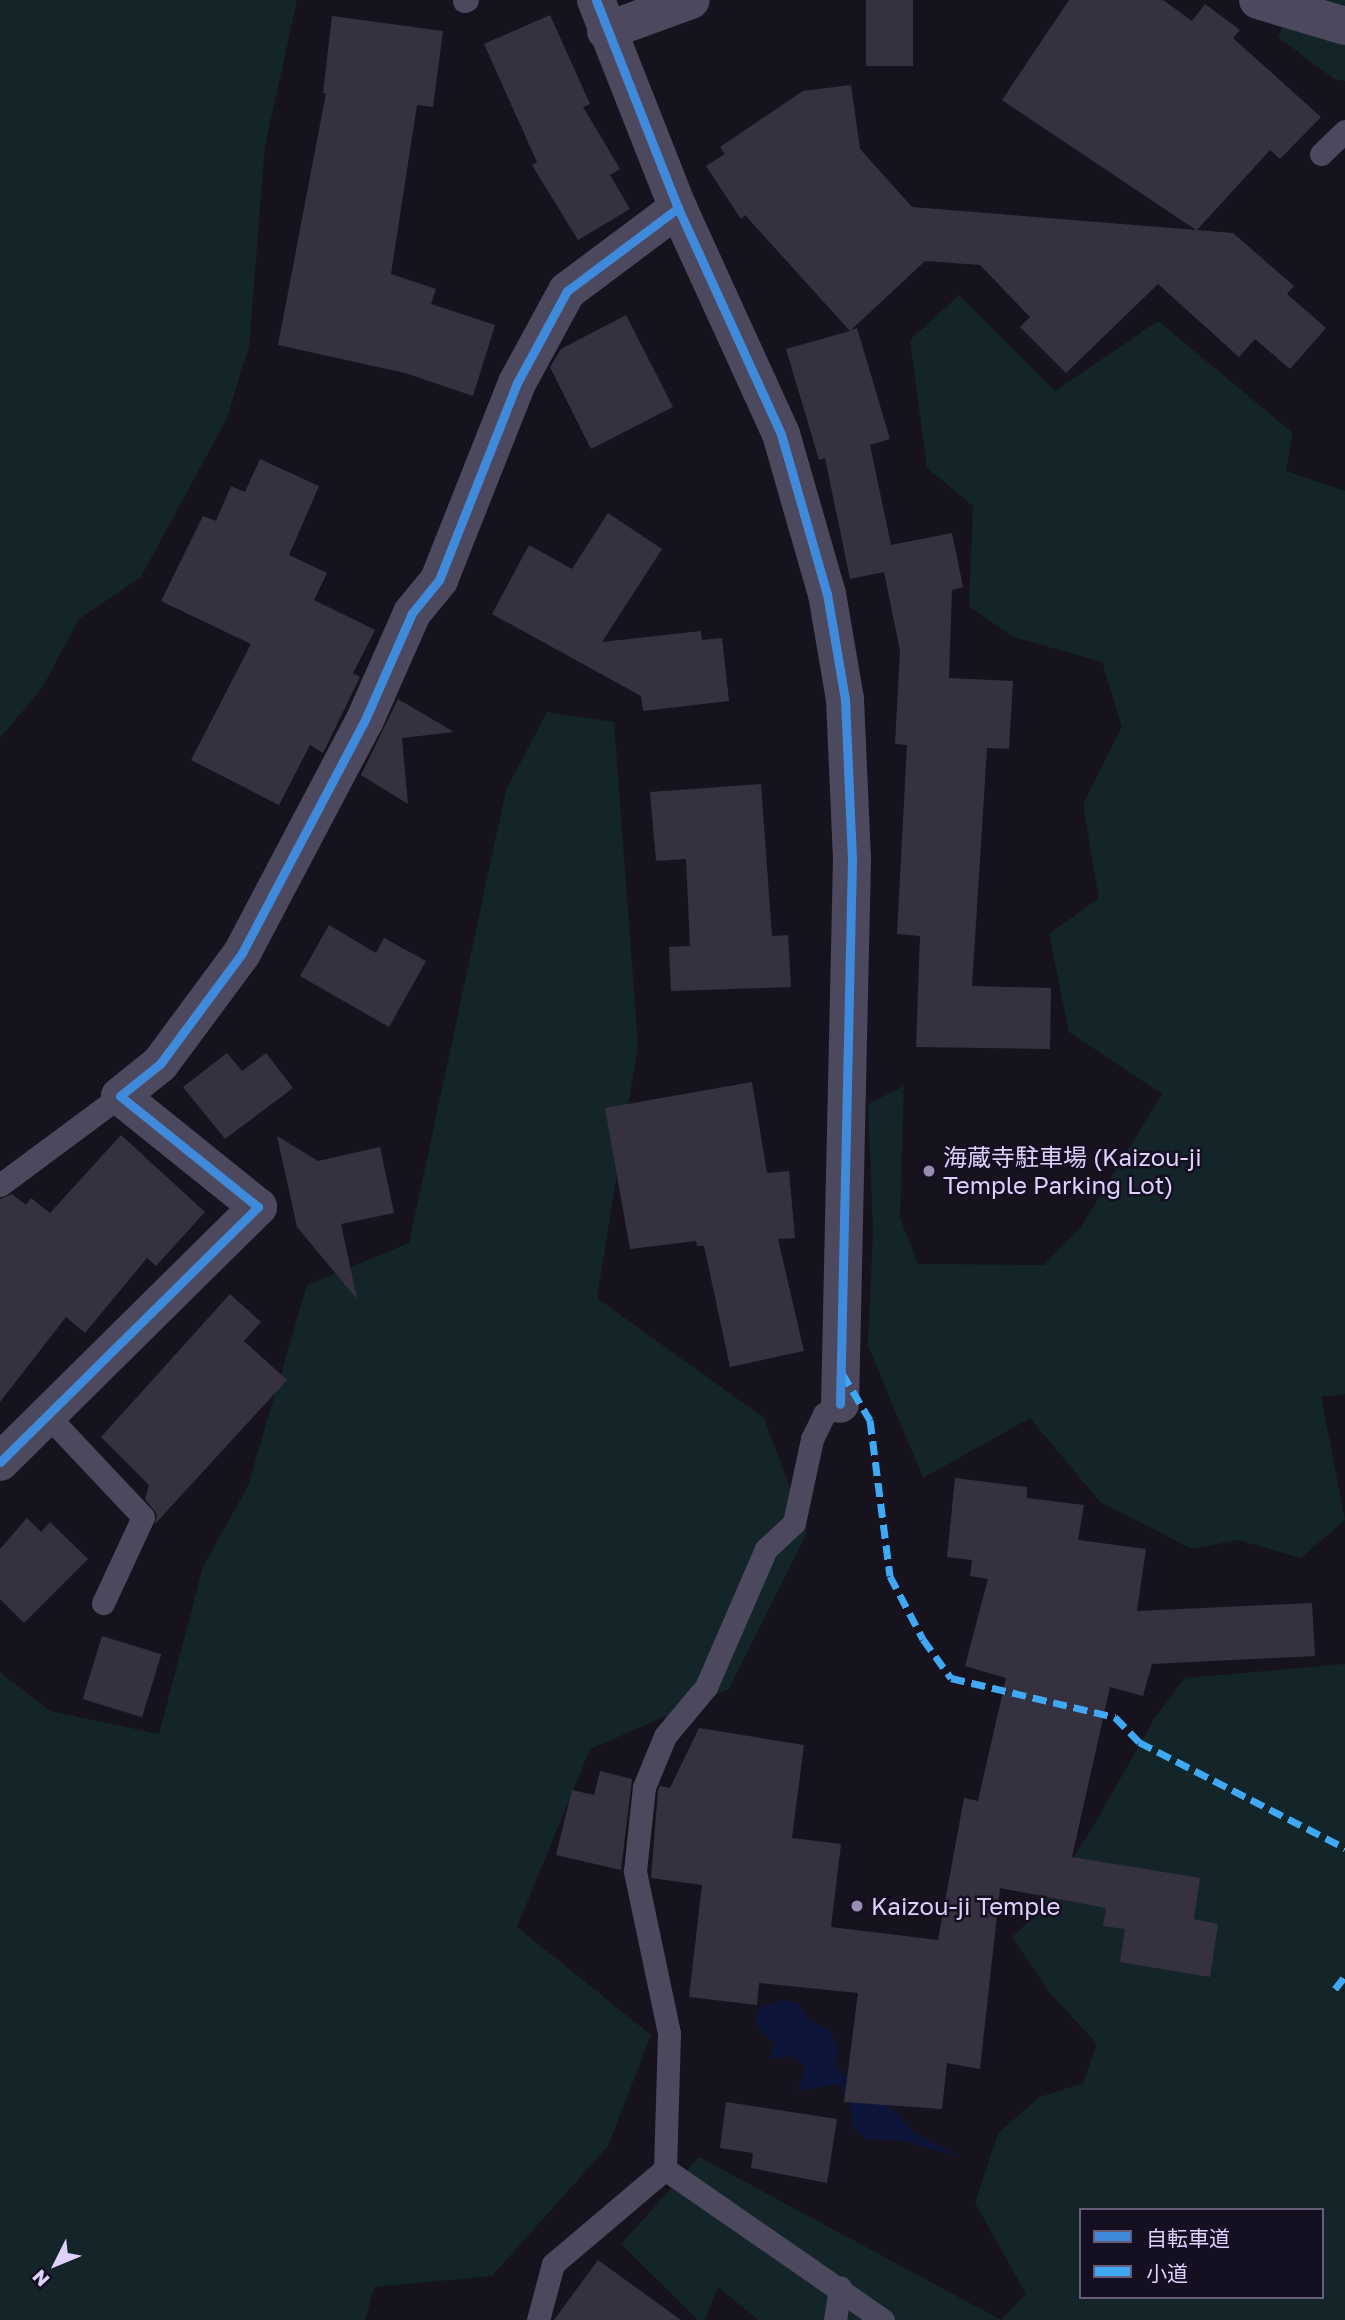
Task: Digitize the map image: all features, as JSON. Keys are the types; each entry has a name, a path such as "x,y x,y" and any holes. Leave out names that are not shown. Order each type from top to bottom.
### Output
{"street":[{"path":"691,0 601,15 678,208 780,434 827,594 845,699 852,858 840,1404"},
{"path":"1258,0 1345,26"},
{"path":"0,1462 258,1207 120,1096 160,1064 242,953 364,722 412,613 439,580 517,383 567,291 678,208"}],"lane":[{"path":"1321,154 1345,131"},
{"path":"0,1185 120,1096"},
{"path":"538,2320 553,2264 665,2169 669,2032 635,1871 644,1787 665,1736 706,1687 766,1549 794,1523 812,1439 824,1414 840,1404"},
{"path":"47,1415 143,1517 103,1603"},
{"path":"665,2169 777,2249 840,2287 883,2320"},
{"path":"835,2320 840,2287"}],"shaded area":[{"path":"0,0 297,0 265,146 249,347 226,420 141,577 79,619 42,688 0,738"},
{"path":"1292,0 1345,0 1345,81 1334,79 1278,37"},
{"path":"959,295 1055,391 1158,321 1293,433 1286,471 1345,491 1345,1394 1321,1397 1345,1520 1301,1558 1238,1540 1192,1549 1100,1502 1030,1418 923,1478 868,1346 873,1231 868,1104 904,1086 900,1218 918,1264 1044,1265 1081,1227 1162,1094 1069,1032 1049,934 1099,898 1083,804 1122,727 1102,662 1013,637 969,606 973,506 927,468 910,340"},
{"path":"547,712 614,722 638,1045 597,1298 764,1418 807,1533 729,1689 590,1749 517,1927 651,2035 608,2146 492,2276 374,2287 365,2320 0,2320 0,1672 50,1711 159,1734 203,1567 248,1486 307,1285 409,1243 506,790"},
{"path":"1345,1664 1345,2320 1001,2320 1026,2294 975,2203 998,2133 1040,2097 1083,2083 1097,2044 1050,1993 1012,1937 1037,1914 1093,1827 1154,1719 1185,1678"},
{"path":"699,2157 1001,2320 758,2320 718,2287 705,2320 698,2320 621,2244"}],"water":[{"path":"782,2000 797,2002 809,2020 829,2030 839,2048 835,2065 839,2070 896,2112 911,2131 960,2157 901,2140 866,2139 853,2127 848,2095 838,2084 798,2091 805,2066 793,2056 768,2059 775,2043 762,2033 754,2018 760,2008"}],"building":[{"path":"866,0 913,0 913,66 866,66"},
{"path":"1069,0 1163,0 1192,21 1205,4 1240,30 1233,38 1321,117 1280,159 1270,150 1197,230 1233,233 1294,286 1287,294 1326,328 1290,369 1255,339 1239,357 1158,284 1066,373 1020,327 1030,317 980,265 925,261 851,330 857,328 890,439 870,445 891,545 952,533 963,587 952,590 949,678 1013,681 1009,749 987,748 972,986 1051,988 1050,1049 916,1047 920,936 897,934 907,745 895,744 900,651 884,572 850,579 825,458 819,460 786,349 850,331 745,215 741,219 706,166 725,154 720,147 803,91 851,85 860,149 912,207 1196,230 1002,100"},
{"path":"550,15 590,104 583,107 620,169 610,175 630,209 578,240 532,165 537,162 484,44"},
{"path":"332,16 443,31 433,107 417,105 391,274 436,289 431,304 495,325 473,396 405,373 278,345 326,93 323,93"},
{"path":"626,315 673,407 591,449 550,367 561,349"},
{"path":"260,459 319,486 289,555 327,573 314,600 375,630 353,673 360,677 323,753 310,745 279,805 191,760 251,644 161,601 203,516 216,521 231,486 245,492"},
{"path":"608,513 662,549 602,642 701,631 702,640 722,638 729,701 643,711 641,696 492,614 529,545 572,569"},
{"path":"398,699 454,732 402,738 408,804 361,775"},
{"path":"761,784 772,936 788,935 791,987 671,991 669,947 690,946 686,859 656,861 650,792"},
{"path":"329,925 376,953 384,938 426,961 389,1027 300,976"},
{"path":"227,1053 242,1071 266,1053 293,1088 225,1139 183,1087"},
{"path":"752,1082 767,1173 789,1171 795,1238 778,1239 804,1351 730,1367 704,1246 697,1246 696,1241 630,1249 605,1108"},
{"path":"121,1135 205,1212 156,1266 147,1258 85,1333 66,1317 0,1402 0,1199 12,1194 26,1205 31,1198 50,1213"},
{"path":"277,1136 318,1161 380,1147 394,1213 341,1224 357,1299 297,1227"},
{"path":"230,1294 261,1322 244,1341 287,1380 155,1524 157,1514 145,1499 149,1485 101,1437"},
{"path":"955,1478 1027,1487 1027,1498 1084,1505 1078,1540 1146,1549 1137,1611 1312,1603 1315,1656 1152,1664 1143,1696 1110,1687 1072,1857 1200,1878 1194,1919 1218,1924 1210,1977 1120,1962 1125,1929 1103,1926 1106,1908 1000,1888 980,2069 947,2063 942,2109 844,2102 858,1993 759,1983 757,2005 689,1997 702,1885 651,1878 658,1790 660,1786 670,1788 699,1728 804,1745 792,1838 841,1844 831,1927 938,1940 964,1798 978,1801 1006,1678 965,1666 988,1579 970,1576 972,1560 947,1557"},
{"path":"27,1518 41,1532 50,1522 88,1559 24,1623 0,1599 0,1549"},
{"path":"102,1636 161,1654 142,1717 83,1699"},
{"path":"600,1771 632,1779 621,1870 556,1855 572,1790 594,1795"},
{"path":"726,2102 837,2119 827,2183 751,2168 753,2153 720,2148"},
{"path":"598,2260 681,2320 554,2320"}],"marked path":[{"path":"842,1373 870,1420 890,1576 923,1639 951,1678 1115,1717 1139,1742 1345,1848"},
{"path":"1335,1989 1345,1976"}],"cycle path":[{"path":"596,0 678,208 781,434 827,594 845,699 852,858 840,1404"},
{"path":"0,1462 258,1207 120,1096 160,1064 242,953 364,722 412,613 439,580 517,383 567,291 678,208"}],"place":[{"name":"海蔵寺駐車場 (Kaizou-ji Temple Parking Lot)","path":"929,1171"},
{"name":"Kaizou-ji Temple","path":"857,1906"}]}
